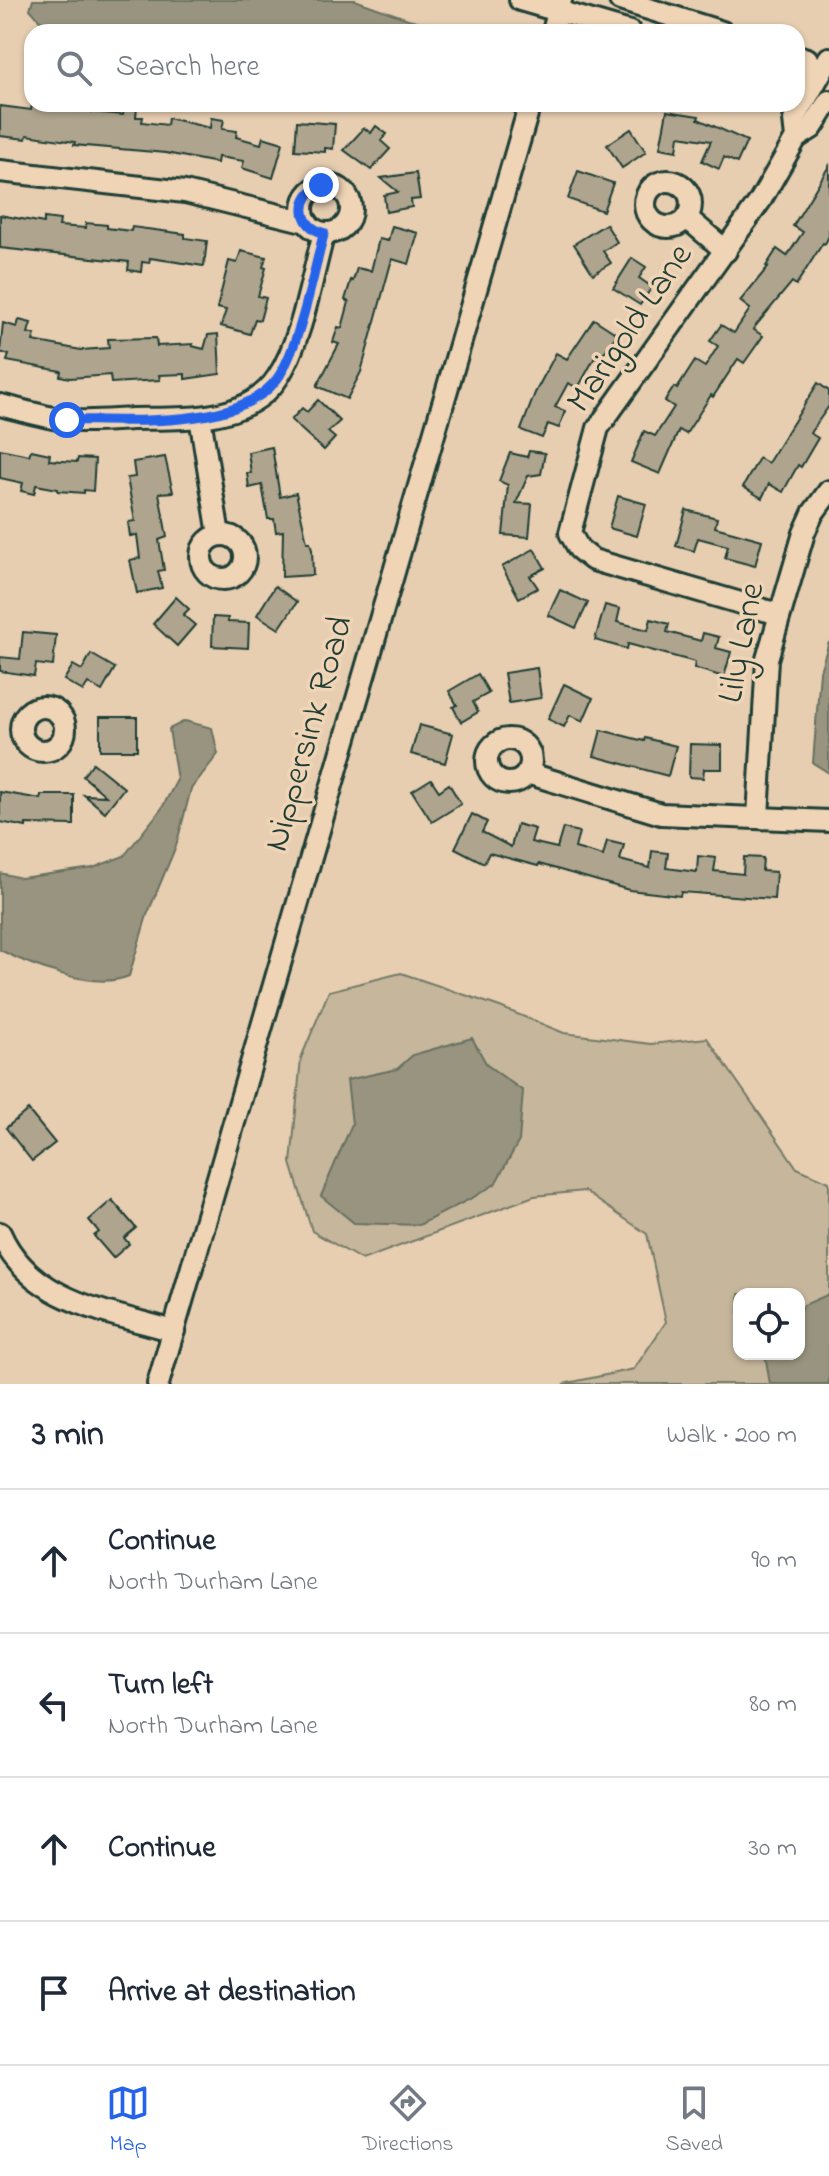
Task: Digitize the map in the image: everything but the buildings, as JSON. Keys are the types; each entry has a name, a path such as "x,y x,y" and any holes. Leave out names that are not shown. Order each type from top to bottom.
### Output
{"street":[{"path":"520,0 560,6 608,24"},
{"path":"620,0 696,24"},
{"name":"Marigold Lane","path":"810,73 829,58"},
{"path":"796,138 812,128 829,101"},
{"name":"Nippersink Road","path":"158,1384 528,112"},
{"name":"Marigold Lane","path":"778,614 593,560 579,549 570,533 598,428 610,407 760,201 796,138 794,120 797,112"},
{"path":"0,171 185,192 315,228 294,343 277,379 247,404 200,417 67,420 0,405"},
{"path":"687,218 726,251"},
{"path":"200,417 219,535"},
{"name":"Lily Lane","path":"758,817 767,659 804,533 813,513 829,491"},
{"path":"527,773 661,814 829,821"},
{"path":"0,1233 20,1266 40,1283 67,1299 174,1331"}],"shaded area":[{"path":"33,0 355,0 430,24 43,24 30,9"},
{"path":"829,642 829,773 813,763 820,671"},
{"path":"185,721 212,728 218,754 191,789 176,846 147,915 129,976 99,981 81,979 29,963 0,950 0,873 21,878 93,868 124,856 162,808 177,780 169,729"},
{"path":"401,973 564,1033 651,1044 707,1038 797,1168 829,1182 829,1384 563,1384 634,1369 666,1322 647,1234 584,1191 534,1196 362,1260 312,1231 291,1163 301,1058 329,991"},
{"path":"472,1038 487,1065 523,1091 519,1141 495,1184 419,1225 354,1223 321,1196 352,1124 347,1080 397,1069 413,1055"},
{"path":"829,1294 829,1384 770,1384 766,1360 805,1360 805,1305"}],"route":[{"path":"67,420 200,417 227,412 262,394 277,379 290,355 301,317 324,233 307,222 303,215 304,200 308,193 321,185"}]}
